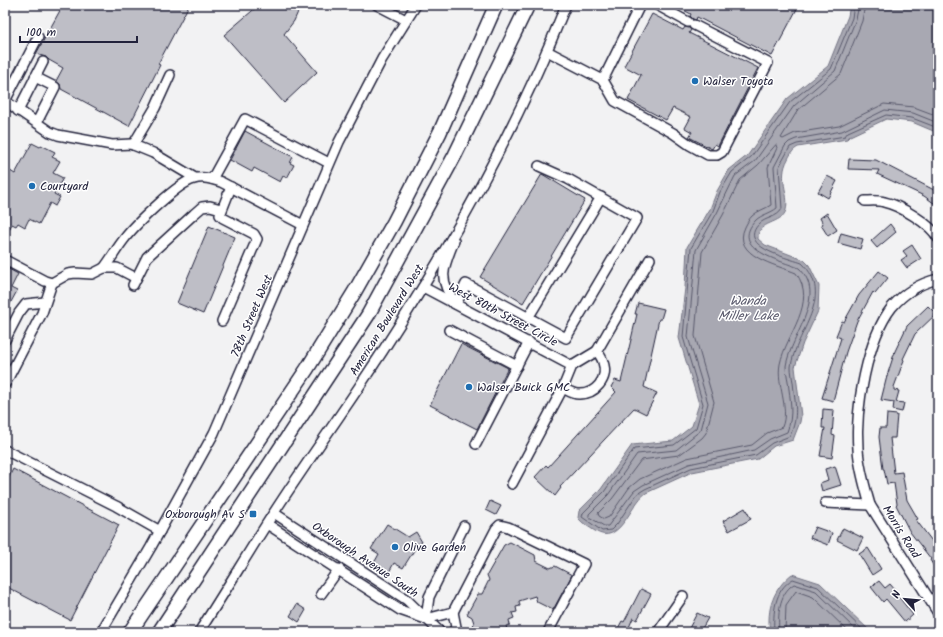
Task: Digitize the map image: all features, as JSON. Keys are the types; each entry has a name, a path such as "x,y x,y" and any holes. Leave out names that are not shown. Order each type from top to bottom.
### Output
{"highway":[{"path":"130,632 307,369 355,291 394,222 440,132 496,5"},
{"path":"482,96 518,5"},
{"path":"159,632 368,315 455,155 482,96 528,5"}],"street":[{"path":"377,5 406,20"},
{"name":"78th Street West","path":"101,632 160,532 202,456 228,404 329,163 382,59 416,5"},
{"name":"American Boulevard West","path":"199,632 274,513 360,387 423,287 506,135 547,51 566,5"},
{"path":"603,80 640,5"},
{"path":"547,51 603,80 615,102 673,133 702,152 708,155 717,155 722,152 768,64 657,5"},
{"path":"38,36 5,102 50,132 76,140 112,145 133,145 153,153 195,178"},
{"path":"18,110 43,62"},
{"path":"133,145 155,108 170,75"},
{"path":"35,77 56,87 37,122"},
{"path":"212,179 245,118 329,163"},
{"path":"456,304 466,284 566,338 580,316 637,218 601,197 539,166"},
{"path":"104,268 125,238 136,227 176,189 185,182 195,178 212,179 231,187 303,225"},
{"path":"222,321 257,239 254,234 220,215 231,187"},
{"path":"528,318 601,197"},
{"path":"864,201 884,202 917,217 936,234 938,238"},
{"path":"456,304 444,285 443,268 470,203"},
{"path":"5,260 45,282 52,283 68,274 92,274 104,268 117,268 134,282 147,257 202,207 210,206 221,210"},
{"path":"512,484 572,366 598,350 650,259"},
{"name":"Morris Road","path":"938,279 915,288 903,296 892,307 877,336 862,382 858,405 858,450 860,466 870,505 938,612"},
{"path":"5,384 42,313 52,283"},
{"name":"West 80th Street Circle","path":"423,287 530,342 572,366"},
{"path":"5,340 19,313 26,304 45,302"},
{"path":"449,330 517,366"},
{"path":"476,444 530,342"},
{"path":"562,388 577,394 588,393 597,388 603,378 604,363 598,350"},
{"path":"5,450 116,506 160,532"},
{"path":"825,503 870,505"},
{"name":"Oxborough Avenue South","path":"274,513 407,600 426,619"},
{"name":"Oxborough Avenue South","path":"267,524 339,569 400,610 426,619"},
{"path":"453,632 456,627 453,612 496,529 500,525 508,527 584,564 548,632"},
{"path":"426,619 429,596 464,526"},
{"path":"321,594 339,569"},
{"path":"658,632 684,596"},
{"path":"426,619 453,612"},
{"path":"426,619 440,632"}],"water":[{"name":"Wanda Miller Lake","path":"850,5 935,5 938,9 938,133 912,122 886,119 850,136 847,139 798,147 792,152 788,159 784,173 787,204 786,210 784,215 765,225 761,229 758,239 765,245 804,260 809,265 819,286 818,311 803,343 795,367 801,416 793,440 774,446 758,459 692,472 646,493 640,498 618,529 611,533 604,534 595,531 578,518 579,511 601,489 632,445 673,441 692,426 699,404 679,338 685,288 687,247 710,209 717,191 729,170 748,155 787,99 828,66 848,16"},
{"path":"792,574 820,583 871,632 770,632 770,607 780,586"}],"building":[{"path":"63,5 189,5 158,64 160,65 129,126 61,89 60,84 56,81 63,68 46,57 36,54"},
{"path":"259,5 301,5 294,21 284,34 317,72 284,103 224,35"},
{"path":"674,5 799,5 772,56 697,17 696,20 693,19 690,16 691,14"},
{"name":"Walser Toyota","path":"652,14 683,30 685,27 689,28 691,30 689,33 758,68 718,146 715,144 712,149 689,137 692,132 685,128 691,117 673,108 666,120 628,100 641,75 624,66"},
{"path":"245,131 293,157 290,163 294,165 287,178 283,176 280,182 254,168 252,172 230,160"},
{"name":"Courtyard","path":"32,143 40,147 41,145 55,152 52,157 60,161 53,173 63,178 54,194 60,197 55,206 50,203 39,224 29,219 25,227 18,223 16,226 12,224 5,237 5,173 7,169 15,174"},
{"path":"849,159 876,160 934,190 938,185 938,206 924,196 877,174 879,170 848,169"},
{"path":"542,174 585,200 523,303 480,277"},
{"path":"827,176 837,181 828,198 818,192"},
{"path":"827,213 837,230 828,236 821,225 823,224 820,218"},
{"path":"890,224 896,232 877,248 871,241"},
{"path":"209,226 235,237 203,314 177,303"},
{"path":"841,233 863,239 860,249 838,243"},
{"path":"912,245 921,259 907,268 901,260 907,256 903,251"},
{"path":"5,267 18,274 11,288 17,291 5,313"},
{"path":"879,271 888,278 875,294 873,292 857,321 846,352 833,401 822,398 841,338 836,336 842,321 844,322 859,295"},
{"path":"638,303 664,309 661,319 659,319 644,387 657,393 646,414 634,408 560,487 561,488 555,496 535,477 546,465 548,467 616,392 611,387 615,380 621,382 637,314 635,314"},
{"path":"928,306 936,314 915,334 903,359 904,360 894,390 899,391 896,402 904,403 902,412 893,410 894,402 881,400 895,351 907,326"},
{"name":"Walser Buick GMC","path":"461,344 508,368 477,429 430,405"},
{"path":"823,409 834,410 832,435 835,436 832,458 820,456 825,428 822,428"},
{"path":"887,414 897,415 895,438 890,438 894,473 902,472 907,500 918,519 916,520 938,549 938,573 930,560 931,559 910,532 896,505 894,483 887,484 883,469 879,437 880,428 886,428"},
{"path":"835,466 841,485 822,491 820,483 828,480 825,469"},
{"path":"13,469 119,525 70,620 5,586 5,485"},
{"path":"490,501 501,506 496,515 486,510"},
{"path":"745,508 751,519 729,531 723,521"},
{"name":"Olive Garden","path":"387,524 408,537 416,532 422,542 418,544 403,568 394,563 388,574 379,569 380,566 374,563 379,554 371,549"},
{"path":"815,527 832,533 828,545 810,538"},
{"path":"843,528 863,538 857,550 837,540"},
{"path":"510,542 535,555 536,561 550,568 555,566 572,575 553,610 537,602 535,596 519,601 520,606 516,607 517,612 512,613 514,618 509,620 510,625 506,626 508,632 477,632 472,629 474,623 472,617 467,614 478,594 482,594 489,580 487,575 504,545"},
{"path":"868,548 881,569 872,575 859,554"},
{"path":"879,581 885,588 890,584 913,615 905,622 886,599 883,602 871,587"},
{"path":"641,589 651,594 637,620 633,618 627,632 616,632 622,621 624,622"},
{"path":"297,604 306,610 299,622 290,616"},
{"path":"697,613 708,618 700,632 687,632"}],"place":[{"name":"Walser Toyota","path":"695,81"},
{"name":"Courtyard","path":"32,186"},
{"name":"Walser Buick GMC","path":"469,387"},
{"name":"Oxborough Av S","path":"253,514"},
{"name":"Olive Garden","path":"395,547"}]}
